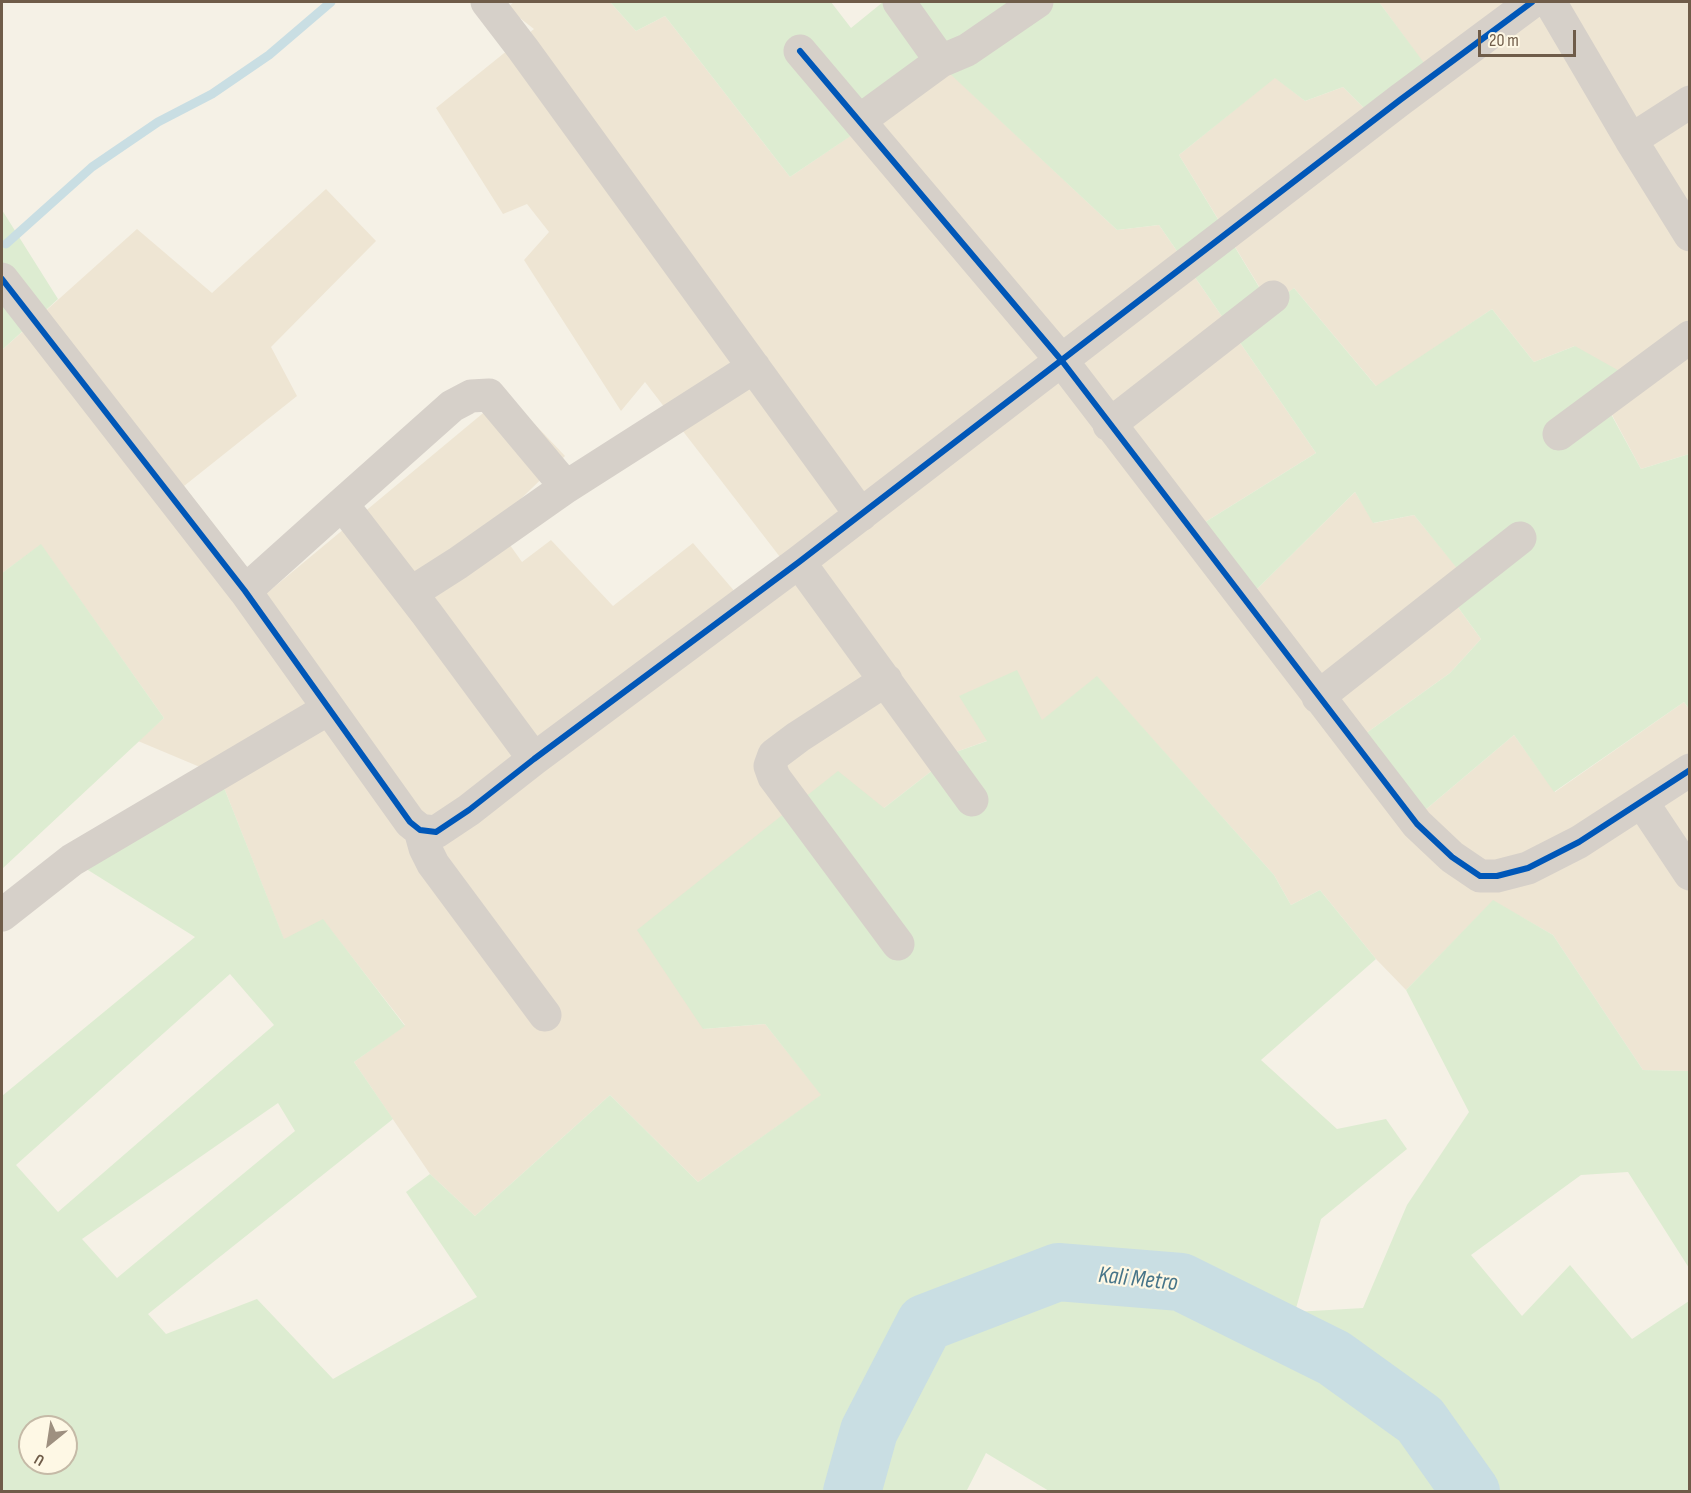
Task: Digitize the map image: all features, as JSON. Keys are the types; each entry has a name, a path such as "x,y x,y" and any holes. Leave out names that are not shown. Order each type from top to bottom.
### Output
{"street":[{"path":"487,2 861,515"},
{"path":"899,2 941,61"},
{"path":"859,121 941,61 967,50 1037,2"},
{"path":"2,279 245,591 410,822 420,830 438,831 799,562 1062,362 1220,238 1532,2"},
{"path":"1550,2 1689,235"},
{"path":"800,51 1062,362 1417,824 1452,857 1480,876 1497,876 1528,868 1579,842 1689,770"},
{"path":"1631,140 1689,102"},
{"path":"1109,425 1273,297"},
{"path":"1559,434 1689,337"},
{"path":"411,593 566,487 754,367"},
{"path":"245,591 452,406 471,396 489,395 566,487"},
{"path":"342,504 534,759"},
{"path":"1318,697 1520,538"},
{"path":"799,562 972,800"},
{"path":"886,680 782,749 774,755 770,766 774,777 898,944"},
{"path":"2,915 72,860 328,709"},
{"path":"1642,802 1689,874"},
{"path":"420,830 433,864 545,1015"}],"shaded area":[{"path":"514,2 610,2 636,31 665,16 790,177 947,70 1117,230 1159,225 1316,453 1202,524 1255,591 1355,492 1374,523 1414,515 1465,577 1447,592 1481,639 1450,673 1365,734 1424,811 1514,735 1555,792 1684,702 1689,709 1689,1071 1643,1070 1553,935 1493,901 1406,990 1376,959 1320,890 1291,905 1274,875 1097,677 1042,721 956,752 884,808 703,1029 765,1024 822,1095 698,1182 610,1095 475,1216 430,1174 354,1062 405,1025 323,920 284,940 219,775 138,741 164,718 41,545 2,573 2,350 137,229 212,293 326,189 376,241 271,347 297,396 184,486 267,593 506,394 565,456 495,524 522,562 551,540 613,606 693,543 736,593 780,557 645,382 621,411 524,260 549,232 527,204 503,214 436,108 534,29 507,8"},
{"path":"1379,2 1689,2 1689,454 1641,469 1575,346 1534,362 1492,309 1377,387 1294,288 1271,306 1179,155 1275,77 1305,101 1343,87 1370,114 1426,67"}],"green space":[{"path":"610,2 831,2 851,28 883,2 1379,2 1427,67 1370,114 1343,87 1305,101 1275,78 1179,155 1270,305 1294,288 1376,386 1492,309 1534,362 1575,346 1623,373 1600,394 1641,469 1689,454 1689,709 1684,702 1554,792 1514,735 1424,811 1365,734 1450,673 1481,639 1447,592 1464,577 1414,515 1373,523 1355,492 1255,591 1202,524 1316,453 1159,225 1117,230 947,71 790,177 665,16 636,31"},
{"path":"2,210 58,299 2,350"},
{"path":"41,544 164,718 2,869 2,573"},
{"path":"1017,670 1042,720 1097,676 1274,875 1291,905 1320,890 1376,959 1261,1060 1337,1129 1386,1119 1407,1149 1321,1219 1295,1312 1363,1308 1407,1205 1469,1112 1406,990 1493,900 1553,935 1643,1070 1689,1071 1689,1268 1628,1172 1581,1175 1471,1255 1522,1316 1570,1265 1632,1339 1689,1301 1689,1491 1049,1491 986,1453 966,1492 2,1492 2,1096 195,937 72,860 219,775 284,939 323,919 405,1026 354,1062 393,1119 148,1314 166,1334 257,1299 333,1379 477,1297 406,1192 430,1174 475,1216 610,1095 698,1182 821,1095 765,1024 703,1029 637,930 838,771 884,808 956,752 987,741 959,696","holes":["230,974 274,1025 58,1212 16,1165","278,1103 295,1131 117,1278 82,1239"]}],"waterway":[{"path":"6,244 92,167 158,122 212,94 269,55 331,2"},
{"name":"Kali Metro","path":"852,1492 869,1431 925,1323 1058,1272 1181,1282 1334,1358 1420,1420 1471,1492"}],"cycle path":[{"path":"2,279 245,591 410,822 420,830 436,832 469,810 799,562 1400,100 1532,2"},
{"path":"800,51 1062,361 1417,824 1452,857 1480,876 1497,876 1528,868 1579,842 1690,770"}]}
